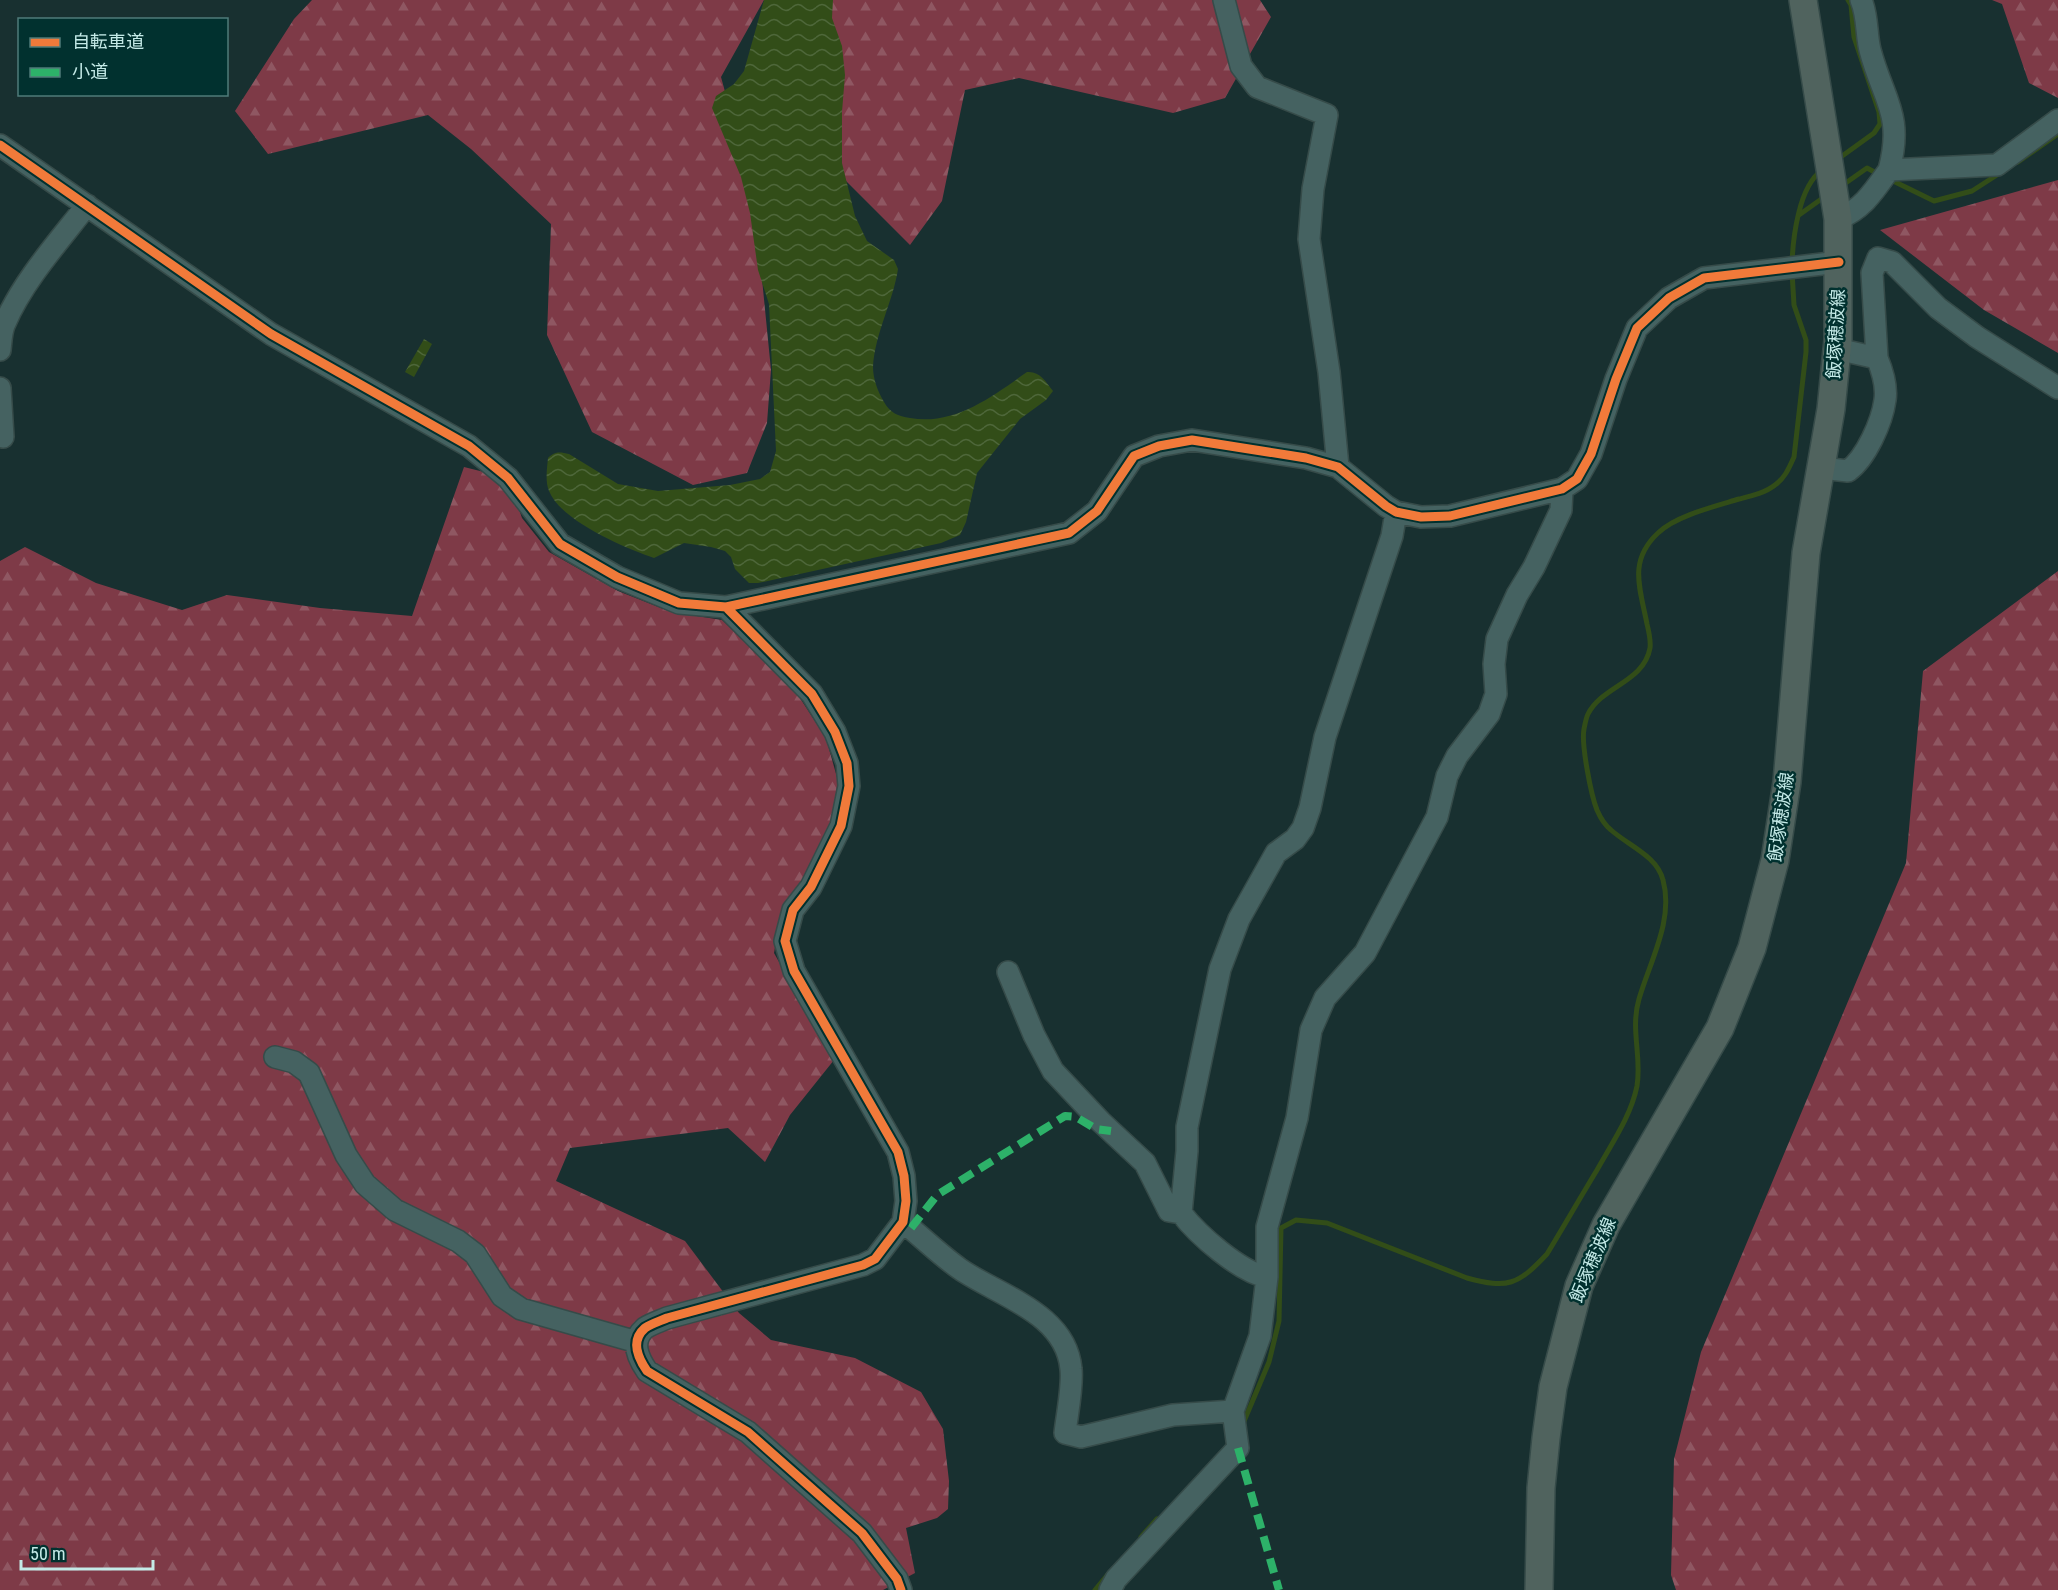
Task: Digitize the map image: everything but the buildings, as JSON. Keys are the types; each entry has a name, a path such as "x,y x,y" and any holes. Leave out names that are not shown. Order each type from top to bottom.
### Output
{"main road":[{"name":"飯塚穂波線","path":"1539,1590 1541,1488 1546,1438 1553,1387 1579,1286 1606,1225 1720,1028 1748,958 1765,904 1775,860 1787,782 1806,553 1832,409 1837,349 1838,219 1803,0"}],"street":[{"path":"1224,0 1241,66 1257,87 1327,115 1313,189 1309,239 1329,372 1338,467"},
{"path":"1838,219 1853,213 1870,198 1889,170 1895,142 1892,108 1870,50 1861,0"},
{"path":"1889,170 1997,165 2058,120"},
{"path":"0,146 271,334 469,446 508,478 560,544 617,577 679,603 726,607 1069,533 1097,511 1134,456 1159,446 1192,440 1306,458 1338,467 1386,506 1396,512 1420,517 1450,516 1562,489 1576,478 1591,454 1616,379 1637,328 1669,298 1704,278 1839,262"},
{"path":"0,350 3,325 15,303 87,205"},
{"path":"1821,468 1848,471 1858,464 1878,425 1885,398 1882,372 1877,358 1872,273 1878,258 1892,262 1938,308 1977,337 2058,388"},
{"path":"1837,349 1877,358"},
{"path":"0,388 3,437"},
{"path":"1110,1590 1116,1579 1238,1448 1234,1414 1260,1336 1267,1277 1267,1227 1297,1118 1311,1030 1325,998 1365,954 1437,817 1447,776 1457,756 1489,714 1496,694 1494,664 1497,639 1516,594 1534,567 1561,510 1562,489"},
{"path":"1181,1213 1187,1127 1220,969 1239,920 1276,853 1295,839 1303,828 1310,808 1325,737 1392,536 1396,512"},
{"path":"726,607 812,694 835,732 847,763 849,786 841,826 811,887 793,910 785,941 794,971 898,1152 904,1176 906,1201 903,1222 875,1259 863,1265 667,1318 644,1328 637,1342 637,1358 647,1371 748,1432 862,1533 897,1579 901,1590"},
{"path":"1008,972 1034,1035 1053,1071 1101,1122 1145,1163 1169,1210 1181,1213 1214,1246 1258,1275 1267,1277"},
{"path":"275,1058 294,1062 309,1073 346,1155 365,1184 395,1210 458,1241 475,1254 502,1296 521,1310 637,1342"},
{"path":"903,1222 960,1269 1010,1297 1048,1323 1064,1345 1071,1369 1065,1433 1081,1437 1173,1415 1234,1414"}],"green space":[{"path":"312,0 764,0 721,77 754,198 771,370 767,423 747,473 693,485 592,432 547,335 551,224 471,149 428,115 268,154 235,111 294,19"},
{"path":"815,0 1260,0 1271,17 1225,98 1173,113 1019,78 965,90 942,201 910,245 836,171"},
{"path":"1992,0 2058,0 2058,98 2029,83 2002,4"},
{"path":"2058,180 2058,353 1984,310 1880,230"},
{"path":"464,467 508,478 522,518 549,552 618,591 671,612 722,620 794,689 826,738 838,781 831,825 803,880 782,909 774,953 834,1060 790,1115 765,1162 728,1128 570,1148 556,1181 685,1241 739,1313 771,1340 855,1358 921,1392 943,1429 949,1481 948,1509 937,1518 906,1528 915,1573 883,1590 0,1590 0,561 25,547 96,583 182,610 227,595 320,608 412,616"},
{"path":"2058,571 2058,1590 1676,1590 1671,1575 1674,1459 1701,1352 1906,863 1923,671"}],"water":[{"path":"764,0 833,0 832,18 842,46 845,75 842,163 855,216 867,241 894,260 898,269 874,354 873,367 876,385 886,406 906,417 942,418 987,399 1027,372 1039,375 1053,391 1046,400 1020,419 977,473 966,522 960,535 941,543 758,583 749,583 735,569 731,557 725,551 684,543 654,558 595,532 566,513 556,502 549,491 547,475 548,458 555,453 569,454 618,484 658,491 730,485 760,479 770,472 776,451 769,304 758,270 750,213 741,177 712,108 716,96 734,84 744,71"},
{"path":"424,339 432,344 414,377 405,372"}],"waterway":[{"path":"1838,159 1874,133 1880,124 1879,112 1854,37 1851,5 1848,0"},
{"path":"2018,162 2058,134"},
{"path":"1840,187 1867,168 1880,175"},
{"path":"1792,263 1802,200 1813,178 1821,171"},
{"path":"1889,179 1934,201 1972,191 2000,173"},
{"path":"1799,215 1827,195"},
{"path":"1242,1426 1269,1362 1279,1321 1281,1228 1296,1220 1327,1223 1467,1278 1493,1283 1512,1282 1528,1272 1547,1254 1626,1119 1637,1086 1637,1010 1663,925 1666,895 1663,880 1655,864 1609,828 1598,813 1587,770 1584,729 1587,716 1594,705 1640,669 1650,648 1639,587 1639,565 1649,543 1665,527 1685,517 1771,488 1784,476 1794,457 1806,340 1794,305 1792,272"},
{"path":"1141,1537 1157,1519"},
{"path":"1095,1590 1109,1573"}],"marked path":[{"path":"911,1228 937,1195 1065,1116 1076,1117 1096,1129 1111,1131"},
{"path":"1238,1448 1279,1590"}],"cycle path":[{"path":"0,145 271,334 469,446 508,478 560,544 617,577 679,603 726,607 1069,533 1097,511 1134,456 1159,446 1192,440 1306,458 1338,467 1386,506 1396,512 1421,517 1450,516 1562,489 1577,479 1591,454 1616,379 1637,328 1669,298 1704,278 1839,262"},
{"path":"726,607 812,694 835,732 847,763 849,786 841,826 811,887 793,910 785,941 794,971 898,1152 904,1176 906,1201 903,1222 875,1259 863,1265 667,1318 645,1328 640,1333 637,1350 647,1371 748,1432 862,1533 897,1579 901,1590"}]}
